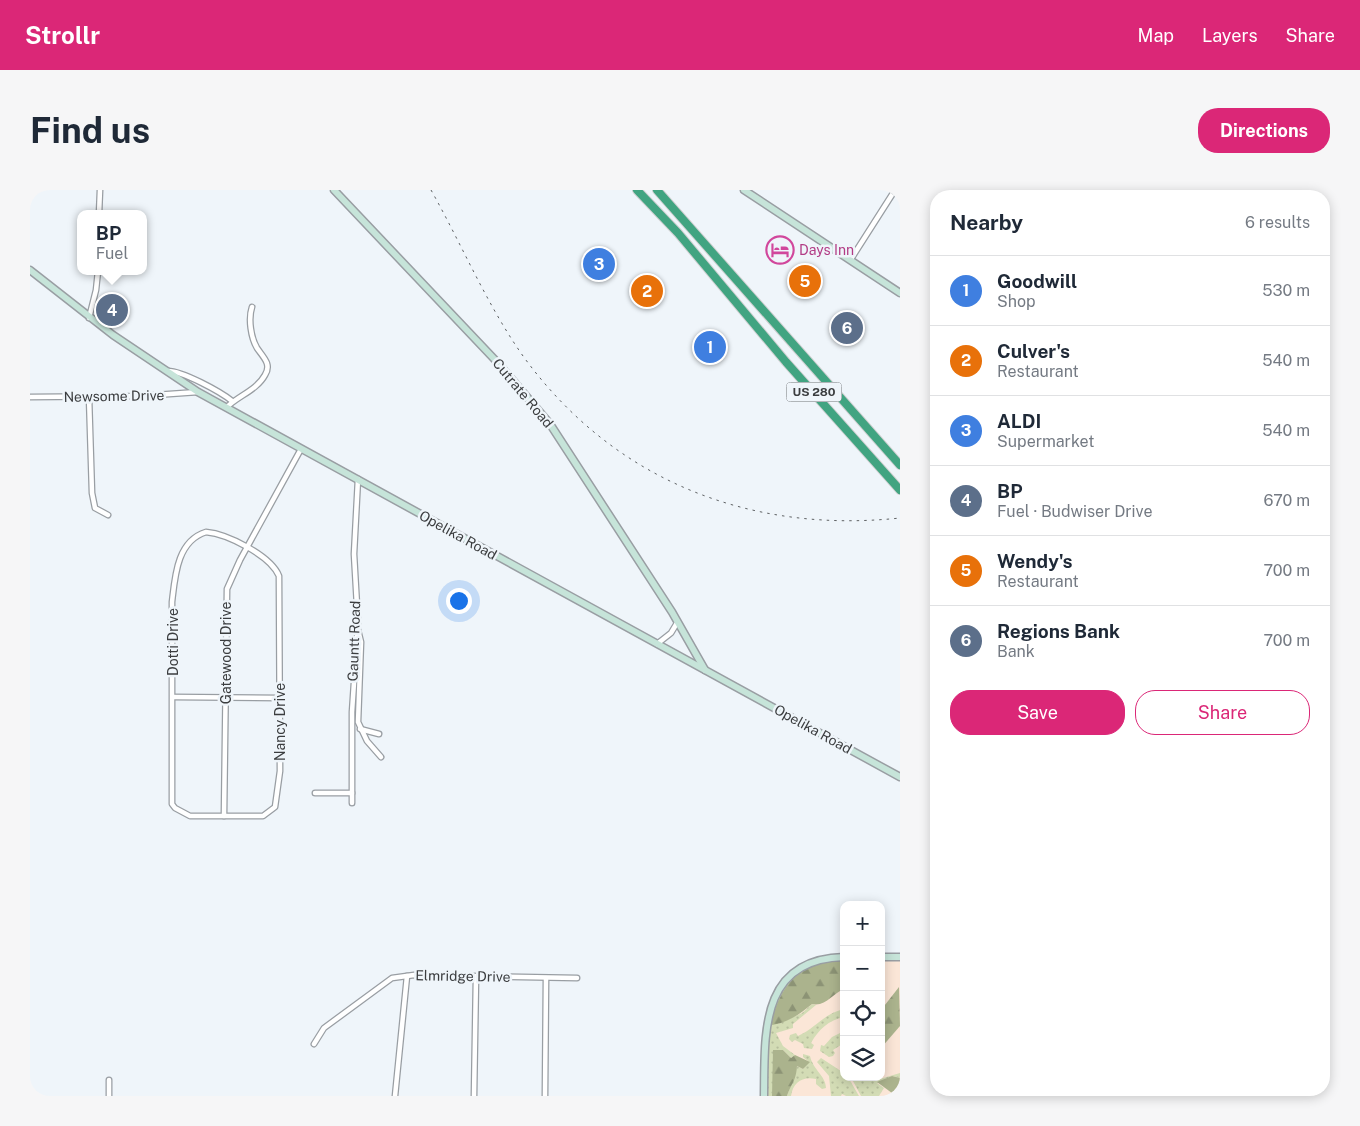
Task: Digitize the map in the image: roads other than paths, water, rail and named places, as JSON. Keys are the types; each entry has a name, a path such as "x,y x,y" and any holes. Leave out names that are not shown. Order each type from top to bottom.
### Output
{"highway":[{"name":"US 280","path":"637,190 678,233 786,362 900,490"},
{"name":"US 280","path":"657,190 812,362 900,465"}],"main road":[{"name":"Cutrate Road","path":"334,190 498,363 550,424 580,467 705,670"},
{"path":"744,190 900,293"},
{"name":"Opelika Road","path":"30,270 89,318 164,371 198,392 900,777"},
{"path":"764,1096 765,1031 770,1004 785,982 806,965 832,957 840,957"},
{"path":"885,957 900,957"}],"street":[{"path":"99,210 100,190"},
{"path":"850,260 895,191 900,194"},
{"path":"89,318 98,275"},
{"path":"227,407 262,380 268,371 267,361 253,338 250,318 252,307"},
{"path":"164,371 179,371 222,393 232,402"},
{"name":"Newsome Drive","path":"30,397 88,397 198,392"},
{"path":"88,397 92,493 95,508 108,516"},
{"name":"Gatewood Drive","path":"224,816 227,589 301,449"},
{"name":"Gauntt Road","path":"352,803 352,695 358,629 354,554 358,479"},
{"name":"Dotti Drive","path":"175,808 172,804 171,788 173,697 172,602 175,576 183,551 188,542 196,535 206,532 216,533 247,548"},
{"name":"Nancy Drive","path":"175,808 190,816 263,816 275,807 280,771 279,576 273,564 247,548"},
{"path":"657,644 670,633 677,623"},
{"path":"358,629 361,642 358,692 360,729 370,745 381,757"},
{"path":"173,697 281,698"},
{"path":"360,729 379,734"},
{"path":"315,793 352,793"},
{"path":"395,1096 407,976"},
{"name":"Elmridge Drive","path":"314,1044 324,1028 392,978 407,976 577,978"},
{"path":"474,1096 476,977"},
{"path":"545,1096 546,978"},
{"path":"109,1080 109,1096"}],"railway":[{"path":"431,190 486,296 523,356 559,399 599,436 642,466 689,489 738,506 790,517 844,521 900,518"}],"place":[{"name":"Days Inn","path":"780,250"},
{"name":"ALDI","path":"599,264"},
{"name":"Wendy's","path":"805,281"},
{"name":"Culver's","path":"647,291"},
{"name":"BP","path":"112,310"},
{"name":"Regions Bank","path":"847,328"},
{"name":"Goodwill","path":"710,347"}]}
